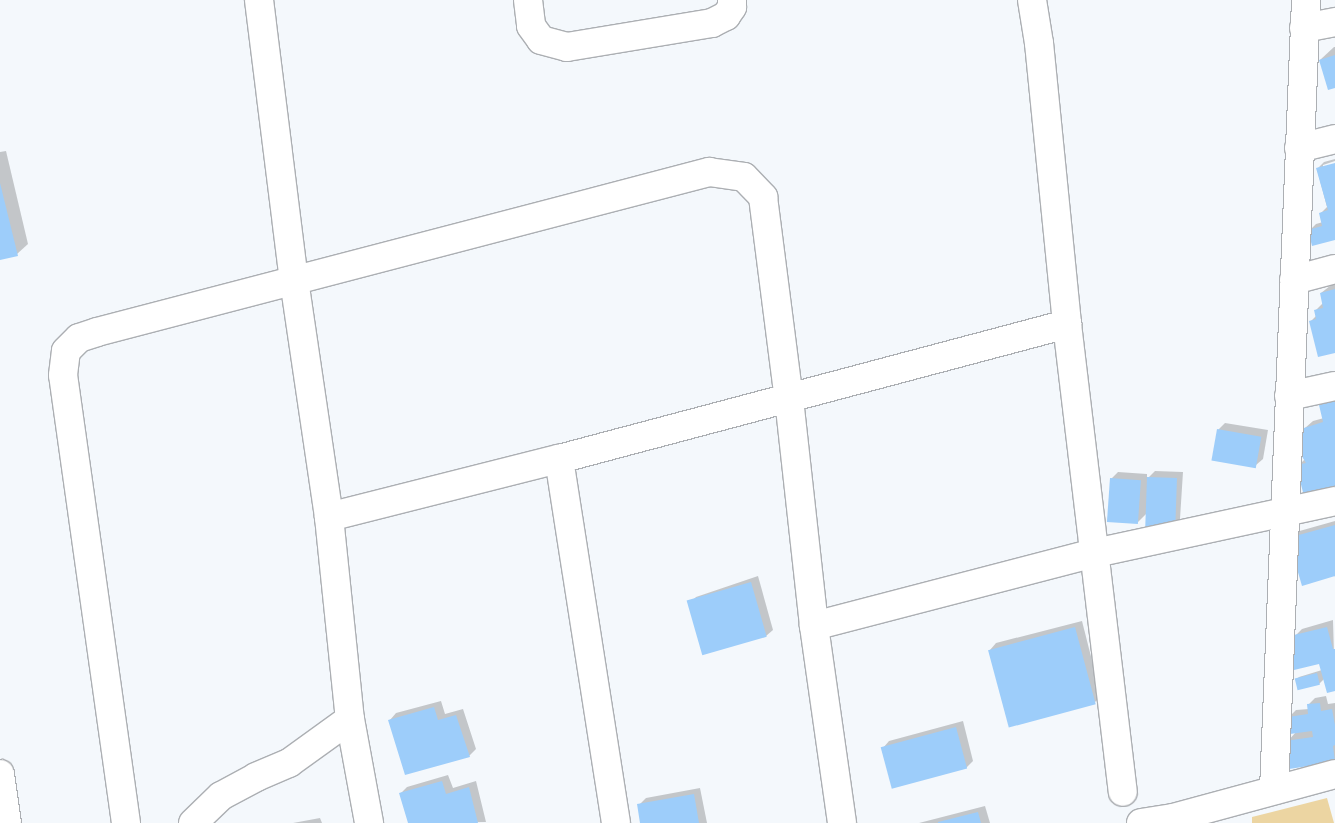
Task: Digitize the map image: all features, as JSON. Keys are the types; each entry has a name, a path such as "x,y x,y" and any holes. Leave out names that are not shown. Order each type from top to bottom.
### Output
{"street":[{"path":"259,0 294,280 330,517 350,719 369,823"},
{"path":"528,0 531,26 541,40 567,47 712,23 726,16 732,7 732,0"},
{"path":"1032,0 1039,42 1067,324 1123,792"},
{"path":"1274,790 1306,0"},
{"path":"1304,28 1335,22"},
{"path":"1299,148 1335,139"},
{"path":"126,823 63,375 66,351 79,338 97,332 708,172 744,177 763,197 789,399 814,626 842,823"},
{"path":"1294,280 1335,270"},
{"path":"330,517 559,460 1067,324"},
{"path":"1289,396 1335,386"},
{"path":"559,460 616,823"},
{"path":"814,626 1095,553 1335,501"},
{"path":"193,823 221,796 256,777 289,763 350,719"},
{"path":"0,774 7,823"},
{"path":"1142,823 1173,818 1335,774"}],"shaded area":[{"path":"1327,798 1334,823 1252,823 1252,817"}],"building":[{"path":"1335,55 1335,88 1328,90 1319,60"},
{"path":"1335,163 1335,240 1312,246 1308,230 1322,226 1319,213 1328,210 1316,168"},
{"path":"0,183 18,256 0,260"},
{"path":"1335,289 1335,353 1318,357 1309,321 1316,319 1314,310 1323,308 1320,293"},
{"path":"1335,401 1335,492 1305,500 1296,465 1306,463 1298,450 1304,428 1323,422 1319,405"},
{"path":"1217,429 1261,437 1256,468 1211,461"},
{"path":"1147,477 1177,478 1175,529 1145,528"},
{"path":"1110,478 1141,480 1138,524 1107,522"},
{"path":"1335,525 1335,576 1302,586 1288,538"},
{"path":"751,582 767,637 702,655 687,600"},
{"path":"1075,627 1096,704 1009,728 988,650"},
{"path":"1327,627 1333,649 1335,649 1335,691 1327,693 1319,664 1294,670 1294,635"},
{"path":"1317,673 1320,685 1298,690 1295,679"},
{"path":"1320,703 1321,711 1332,709 1335,725 1335,745 1333,746 1335,762 1289,769 1285,741 1313,737 1312,731 1290,734 1288,717 1308,714 1307,704"},
{"path":"434,707 438,720 456,715 470,757 405,775 388,720"},
{"path":"956,727 967,769 892,789 881,747"},
{"path":"442,781 446,794 469,787 478,823 408,823 399,793"},
{"path":"694,794 699,823 640,823 637,804"},
{"path":"978,812 981,823 938,823 938,822"}]}
